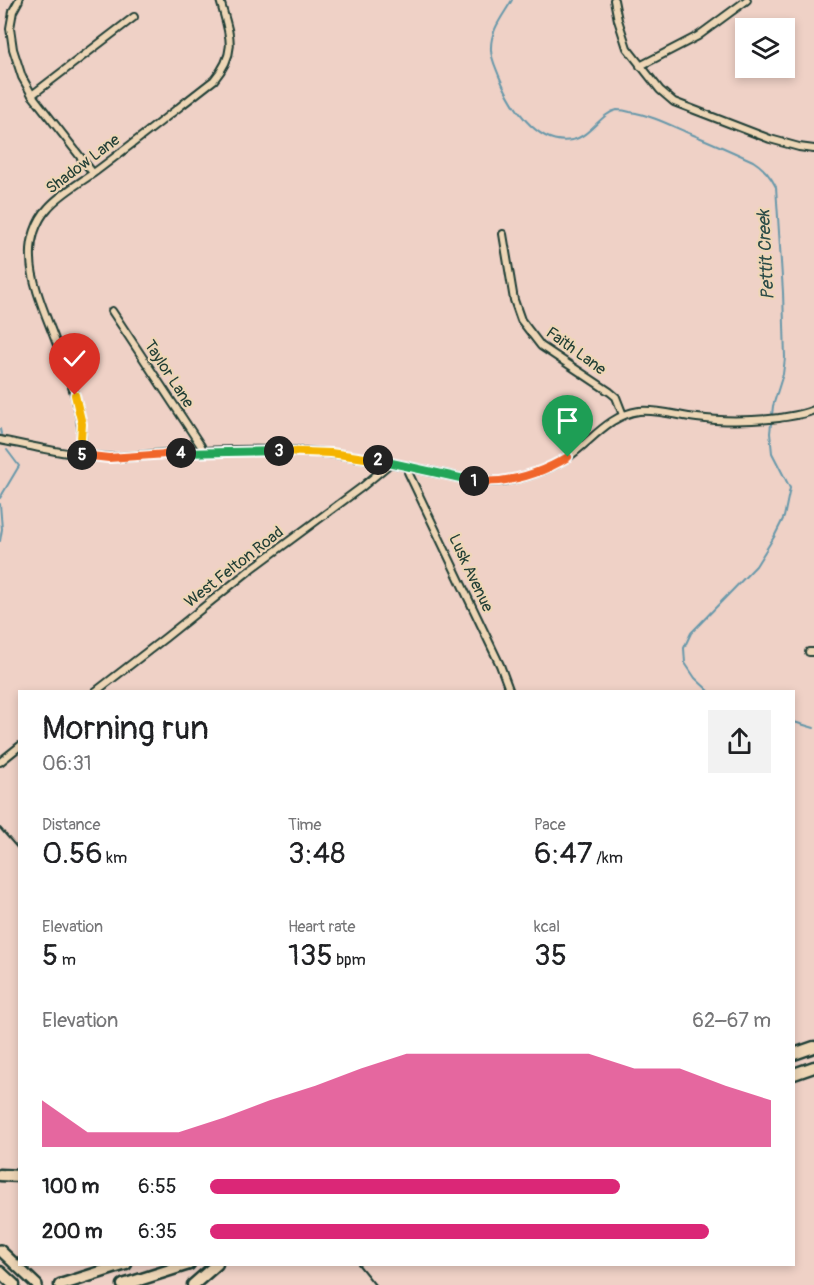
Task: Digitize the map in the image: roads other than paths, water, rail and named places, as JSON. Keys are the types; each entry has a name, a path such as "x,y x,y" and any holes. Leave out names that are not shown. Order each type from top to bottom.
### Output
{"highway":[{"path":"795,1053 814,1047"},
{"path":"795,1074 814,1067"},
{"path":"0,1175 18,1176"},
{"path":"65,1283 120,1266"},
{"path":"123,1285 183,1266"},
{"path":"193,1285 215,1266"},
{"path":"0,1272 14,1285"}],"main road":[{"path":"0,1250 37,1285"}],"street":[{"path":"19,0 13,11 10,28 22,77 32,95 93,173"},
{"name":"Shadow Lane","path":"80,454 82,424 75,395 32,269 30,257 34,231 48,208 61,197 214,80 229,57 230,38 220,0"},
{"path":"614,0 627,48 660,90 674,102 770,139 814,149"},
{"path":"640,66 698,36 747,0"},
{"path":"32,95 134,17"},
{"name":"Faith Lane","path":"503,234 514,300 521,320 541,346 616,397 623,415"},
{"name":"Taylor Lane","path":"112,311 203,452"},
{"path":"0,440 109,458 203,452 317,452 348,455 482,482 505,481 545,469 568,457 610,422 623,415 637,412 649,411 722,421 758,420 814,411"},
{"name":"West Felton Road","path":"98,690 390,463"},
{"name":"Lusk Avenue","path":"409,467 408,472 500,665 509,690"},
{"path":"0,762 18,748"}],"waterway":[{"name":"Pettit Creek","path":"512,0 495,30 491,53 499,76 517,110 536,130 547,137 572,140 584,134 611,112 618,110 637,113 666,123 753,161 766,172 776,187 785,358 783,374 773,406 770,433 772,453 790,488 784,517 756,566 691,633 684,648 685,663 695,678 708,690"},
{"path":"0,429 1,434"},
{"path":"0,498 19,466 7,450"},
{"path":"0,504 2,529 0,541"},
{"name":"Pettit Creek","path":"795,722 814,728"}],"railway":[{"path":"0,828 18,849"},
{"path":"360,1266 375,1285"}]}
